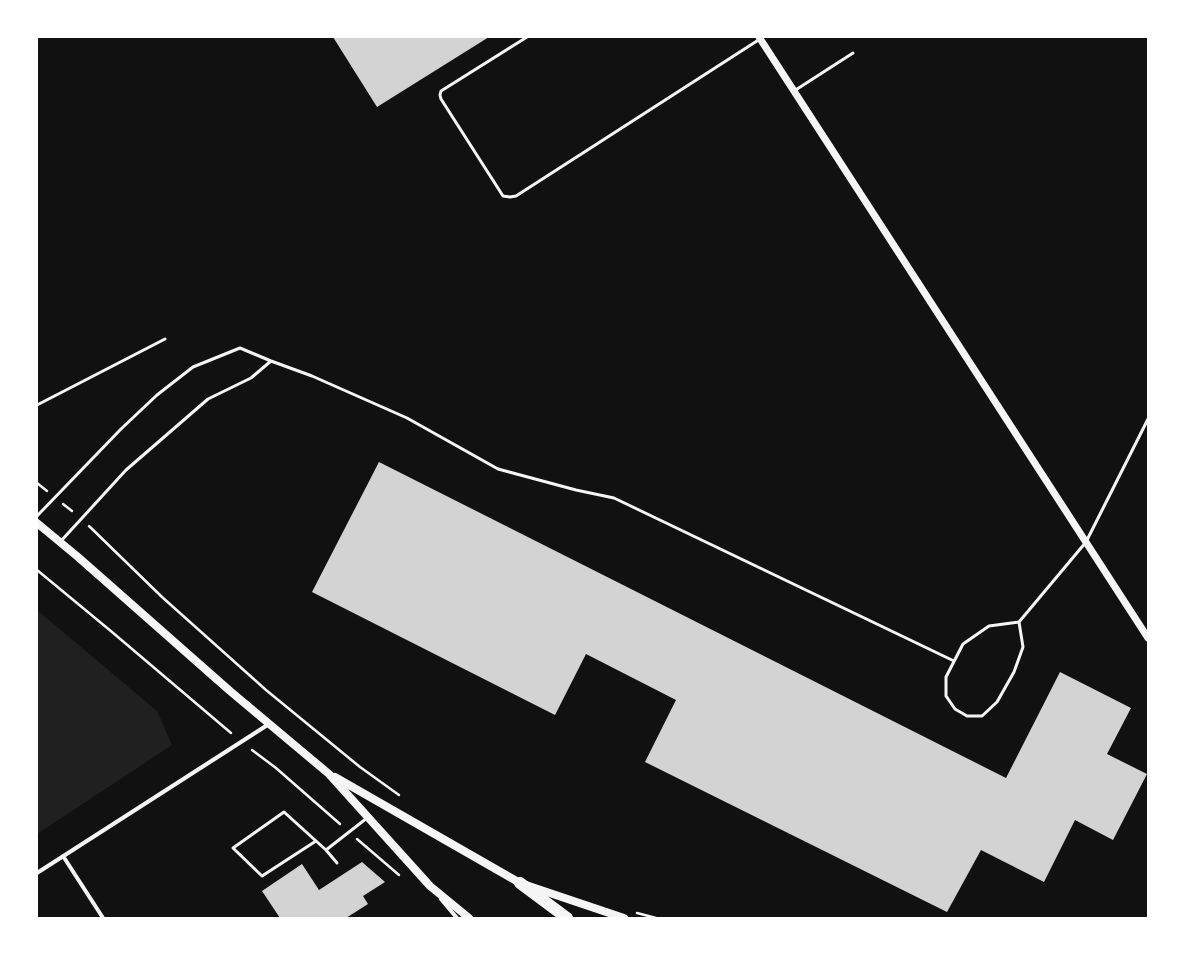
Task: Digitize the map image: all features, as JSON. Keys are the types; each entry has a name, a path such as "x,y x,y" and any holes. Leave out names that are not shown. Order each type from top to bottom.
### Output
{"highway":[{"path":"520,883 567,918"}],"main road":[{"path":"37,523 61,542 269,724 329,774 430,886 469,918"},
{"path":"329,774 520,883 624,918"}],"street":[{"path":"760,38 1148,638"},
{"path":"37,873 269,724"},
{"path":"63,856 103,918"},
{"path":"430,886 457,918"}],"lane":[{"path":"527,37 442,91 440,95 441,99 503,196 510,197 516,196 760,38"},
{"path":"794,90 853,53"},
{"path":"37,405 165,339"},
{"path":"37,516 121,429 157,395 193,367 240,348 270,361 312,376 407,418 498,468 576,490 614,498 954,661"},
{"path":"61,542 126,470 208,399 251,378 270,361"},
{"path":"1019,622 1023,647 1014,672 997,702 982,716 967,716 955,709 946,696 946,677 963,644 989,626 1019,622 1086,542 1148,420"},
{"path":"1143,430 1148,432"},
{"path":"316,841 262,876 233,848 284,812 326,850 337,863"},
{"path":"326,850 368,818"}],"path":[{"path":"37,482 82,520 162,597 266,690 360,767 404,799"},
{"path":"635,912 656,918"}],"shaded area":[{"path":"37,610 157,711 172,745 37,834"}],"building":[{"path":"333,37 489,37 377,107"},
{"path":"379,462 1006,778 1060,672 1131,708 1107,754 1147,774 1113,840 1075,820 1044,882 981,850 947,912 645,762 676,700 586,654 555,715 312,592"},
{"path":"362,862 385,882 363,896 368,904 346,918 280,918 262,891 302,864 319,890"}]}
